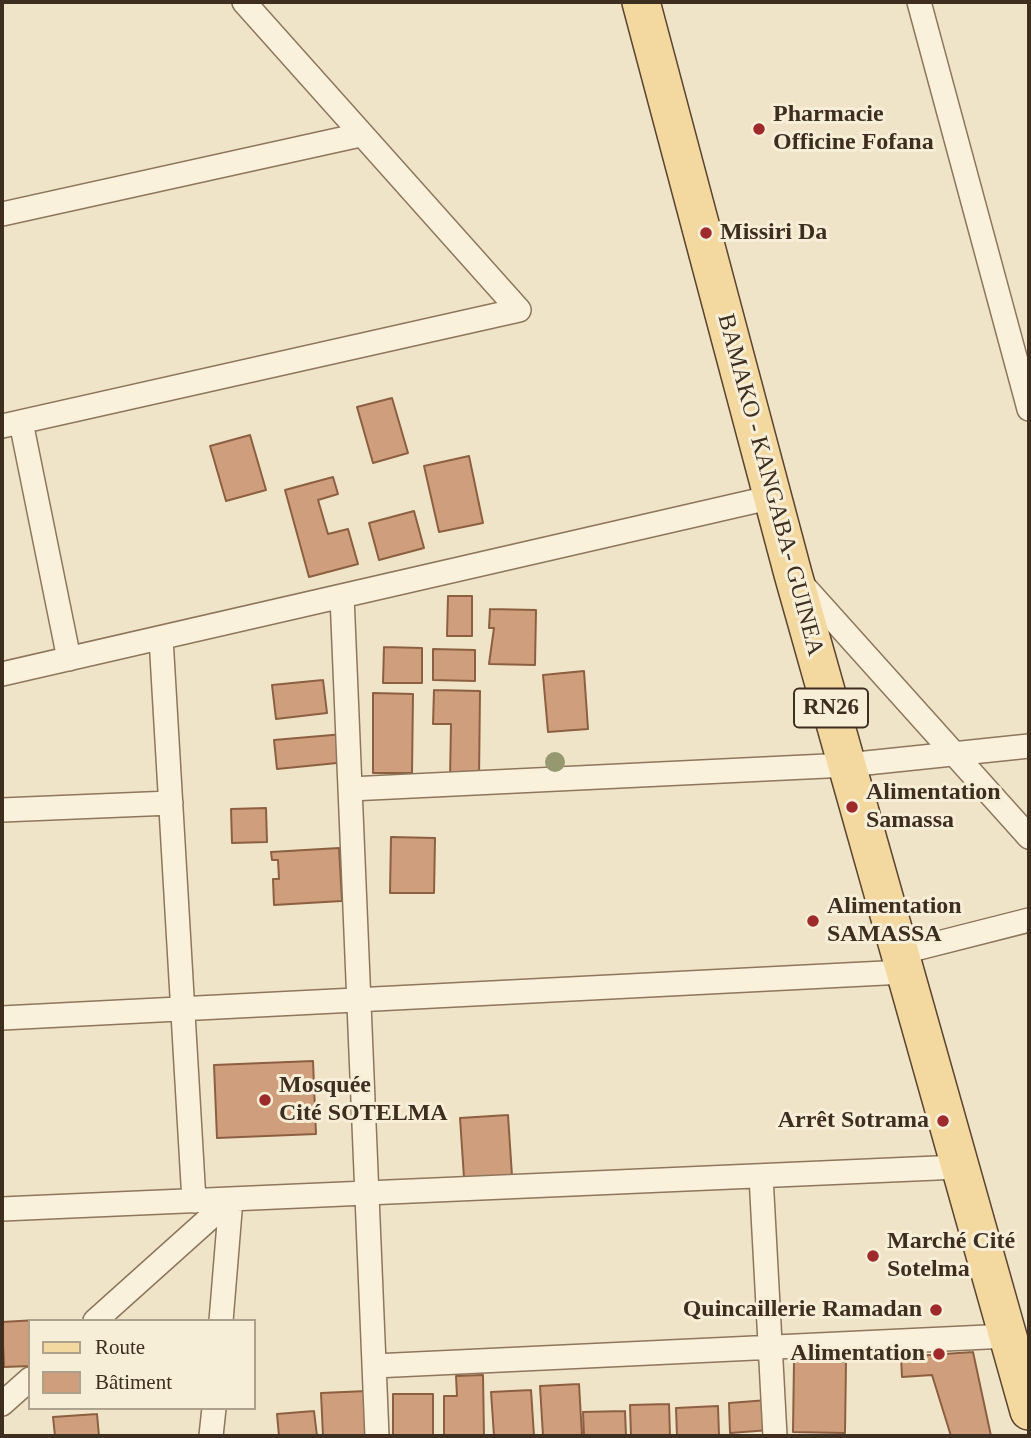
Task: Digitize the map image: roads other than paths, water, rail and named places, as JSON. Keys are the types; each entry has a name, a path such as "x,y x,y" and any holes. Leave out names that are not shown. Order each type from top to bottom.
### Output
{"main road":[{"name":"BAMAKO - KANGABA- GUINEA","path":"641,2 793,574 1029,1411"}],"street":[{"path":"69,659 11,424 519,310 244,2"},
{"path":"919,2 1029,409"},
{"path":"2,214 360,135"},
{"path":"2,674 773,497"},
{"path":"793,574 1029,837"},
{"path":"342,596 377,1436"},
{"path":"161,638 194,1201"},
{"path":"350,789 847,765 1029,746"},
{"path":"2,810 171,803"},
{"path":"2,1018 359,1000 902,962 1029,920"},
{"path":"2,1209 959,1167"},
{"path":"761,1176 775,1436"},
{"path":"97,1319 231,1199"},
{"path":"221,1319 231,1199"},
{"path":"374,1366 1008,1336"},
{"path":"2,1382 28,1380"},
{"path":"2,1404 28,1381"},
{"path":"211,1436 214,1410"}],"place":[{"name":"Pharmacie Officine Fofana","path":"759,129"},
{"name":"Missiri Da","path":"706,233"},
{"name":"Alimentation Samassa","path":"852,807"},
{"name":"Alimentation SAMASSA","path":"813,921"},
{"name":"Mosquée Cité SOTELMA","path":"265,1100"},
{"name":"Arrêt Sotrama","path":"943,1121"},
{"name":"Marché Cité Sotelma","path":"873,1256"},
{"name":"Quincaillerie Ramadan","path":"936,1310"},
{"name":"Alimentation","path":"939,1354"}]}
